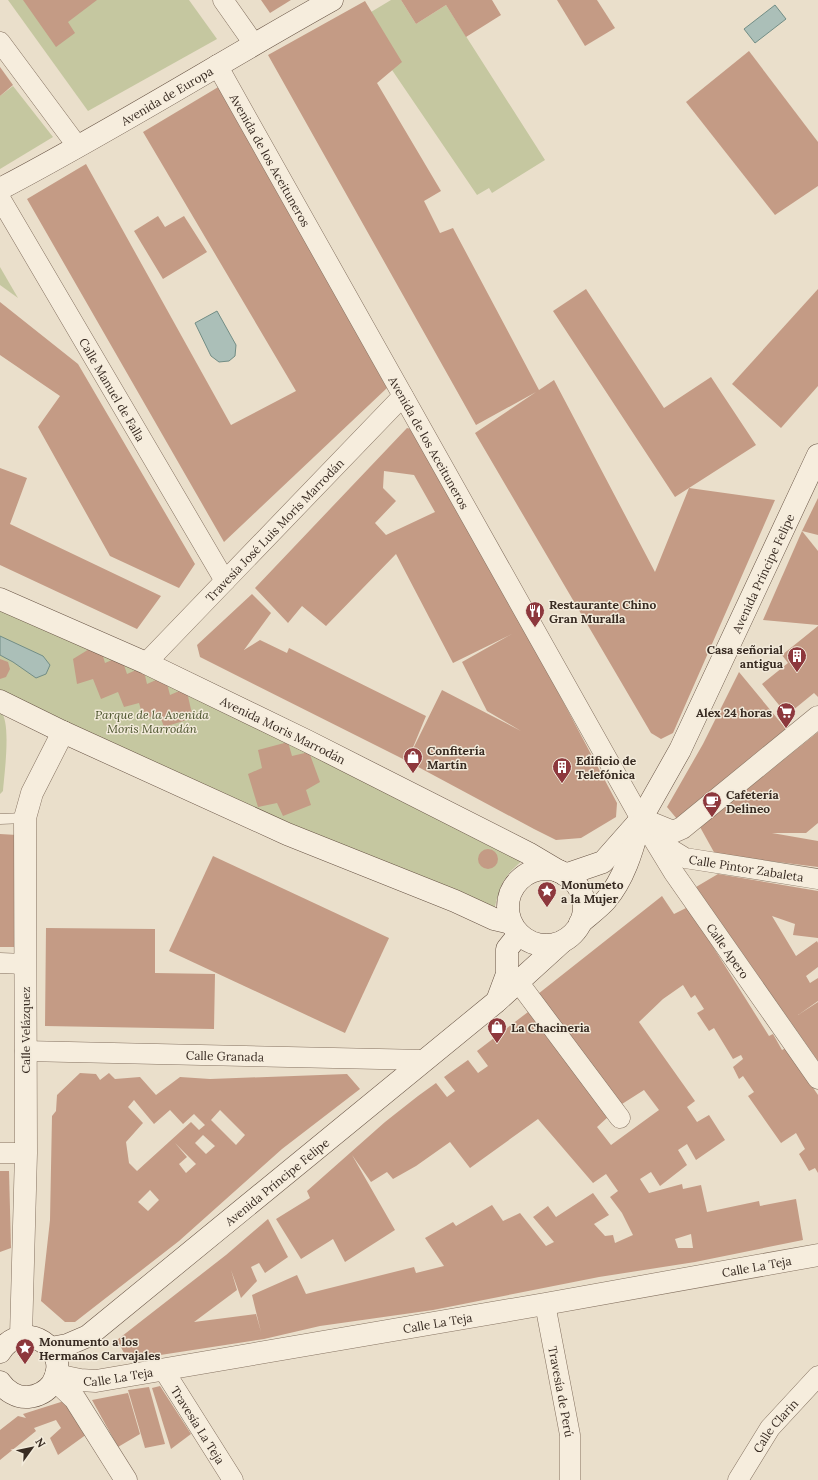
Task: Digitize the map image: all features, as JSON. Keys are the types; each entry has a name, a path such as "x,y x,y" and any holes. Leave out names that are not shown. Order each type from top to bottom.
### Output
{"main road":[{"name":"Avenida de Europa","path":"0,189 78,147 217,65 332,0"},
{"name":"Avenida Príncipe Felipe","path":"562,873 602,862 641,819 680,750 818,454"},
{"name":"Avenida Moris Marrodán","path":"0,599 146,663 307,741 528,853 562,873"},
{"path":"0,701 63,732 287,834 455,901 515,929 528,941 539,945 550,945 562,942 570,937 580,923 584,912 584,901 574,882 562,873 548,869 537,870 526,874 511,890 508,901 508,912 515,929"},
{"path":"641,819 673,832 682,828 818,717"},
{"name":"Calle Velázquez","path":"21,1336 26,1153 25,818 32,793 63,732"},
{"name":"Avenida Príncipe Felipe","path":"580,923 606,899 615,886 630,859 641,819"},
{"name":"Avenida Príncipe Felipe","path":"496,1002 507,974 507,949 515,929"},
{"name":"Avenida Príncipe Felipe","path":"51,1348 68,1345 88,1336 519,983 562,942"},
{"name":"Calle La Teja","path":"55,1377 96,1381 545,1304 818,1255"},
{"path":"0,1352 4,1346 21,1336 38,1338 51,1348 57,1361 55,1377 46,1390 34,1397 16,1395 3,1390"},
{"path":"55,1377 74,1399 119,1477"}],"street":[{"path":"222,0 254,44"},
{"path":"0,42 78,147"},
{"name":"Avenida de los Aceituneros","path":"217,65 641,819"},
{"name":"Calle Manuel de Falla","path":"0,198 225,581"},
{"name":"Travesía José Luis Moris Marrodán","path":"146,663 403,396"},
{"name":"Calle Pintor Zabaleta","path":"641,819 672,850 684,858 818,879"},
{"name":"Calle Apero","path":"641,819 674,873 818,1079"},
{"path":"0,963 25,964"},
{"path":"519,983 620,1118"},
{"name":"Calle Granada","path":"25,1051 425,1060"},
{"path":"0,1153 26,1153"},
{"name":"Travesía de Perú","path":"545,1304 570,1435 570,1480"},
{"name":"Travesía La Teja","path":"163,1369 233,1480"},
{"name":"Calle Clarin","path":"738,1480 770,1428 818,1376"}],"lane":[{"path":"0,819 25,818"}],"green space":[{"path":"8,0 189,0 217,39 88,111"},
{"path":"391,0 401,0 416,24 446,5 545,160 492,193 489,188 477,195 392,70 371,12"},
{"path":"13,86 53,137 0,169 0,96"},
{"path":"0,267 18,298 0,285"},
{"name":"Parque de la Avenida Moris Marrodán","path":"0,607 74,638 524,859 503,881 494,911 148,763 0,691"},
{"path":"0,711 4,716 6,725 6,761 3,791 0,794"}],"water":[{"path":"775,5 786,19 755,43 744,29"},
{"path":"217,311 236,345 235,356 229,361 219,362 211,356 195,323"},
{"path":"0,636 43,656 50,665 46,674 36,678 0,655"}],"building":[{"path":"23,0 97,0 68,22 75,33 56,47"},
{"path":"261,0 291,0 270,13"},
{"path":"401,0 492,0 501,15 466,37 446,5 416,24"},
{"path":"557,0 597,0 615,28 585,46"},
{"path":"365,1 402,62 377,83 441,191 424,201 440,233 453,228 539,390 554,380 655,572 689,488 775,500 673,733 661,739 651,733 475,433 536,392 476,425 268,55"},
{"path":"749,51 818,142 818,186 775,215 686,102"},
{"path":"0,67 13,85 0,96"},
{"path":"220,86 387,388 224,542 27,199 86,164 231,425 296,391 143,132"},
{"path":"158,216 165,227 184,216 207,252 163,279 134,231"},
{"path":"586,289 664,408 711,377 756,445 675,497 553,311"},
{"path":"818,289 818,386 781,428 732,384"},
{"path":"0,302 78,364 195,564 179,588 110,556 38,427 60,396 0,355"},
{"path":"407,428 411,429 524,628 617,803 616,817 581,838 556,840 407,761 200,657 197,645 252,594 271,613 244,650 260,640 287,653 289,648 426,716 409,757 442,690 521,731 487,711 462,662 512,634 453,663 396,554 326,626 302,606 288,623 255,588","holes":["384,471 414,475 435,512 386,535 375,523 396,501 383,488"]},
{"path":"0,468 27,478 10,524 161,596 137,629 0,565"},
{"path":"818,498 818,535 802,531"},
{"path":"802,531 818,551 818,625 763,620"},
{"name":"Casa señorial antigua","path":"818,626 818,697 814,693 787,715 762,684 788,663 782,655"},
{"path":"99,643 105,663 121,656 127,674 143,667 147,684 165,676 170,695 186,688 193,718 164,727 159,713 144,720 139,703 124,707 118,692 101,699 93,679 77,684 73,659"},
{"path":"0,659 8,662 10,669 6,677 0,679"},
{"path":"739,672 786,729 677,819 667,807 703,744"},
{"path":"818,732 818,823 806,833 772,833 818,841 818,867 715,854 700,827"},
{"path":"288,742 292,756 309,752 320,782 306,790 311,805 283,816 277,803 258,807 248,774 262,768 258,750"},
{"path":"0,834 17,835 15,947 0,947"},
{"path":"484,849 492,849 498,855 498,863 492,869 484,869 478,863 478,855"},
{"path":"213,856 389,938 345,1033 169,951"},
{"path":"718,874 818,891 818,938 793,935 795,924 772,916 796,956 817,941 818,943 818,967 806,976 810,983 818,978 818,1001 798,1015 818,1002 818,1061 696,887"},
{"path":"662,896 674,914 688,907 769,1036 773,1034 782,1050 786,1048 818,1095 818,1173 815,1168 809,1171 799,1154 805,1149 796,1133 781,1143 748,1096 754,1092 743,1076 739,1079 733,1067 743,1059 741,1055 733,1059 714,1028 709,1031 697,1013 704,1009 695,995 691,998 683,985 663,999 639,1022 695,1101 687,1107 697,1122 709,1115 725,1140 696,1160 687,1144 678,1150 687,1165 660,1186 651,1172 640,1179 649,1193 682,1184 683,1189 701,1185 707,1212 759,1201 760,1206 796,1199 803,1240 695,1262 599,1277 433,1310 320,1326 264,1339 128,1360 117,1340 226,1255 268,1219 288,1257 265,1273 259,1263 251,1267 257,1281 241,1298 231,1270 237,1290 194,1322 256,1314 261,1332 252,1295 297,1275 306,1294 414,1267 416,1273 444,1266 425,1238 453,1222 456,1226 492,1205 503,1221 520,1213 546,1246 554,1242 533,1217 548,1206 556,1217 593,1193 609,1215 594,1224 605,1236 613,1235 615,1243 633,1235 622,1213 610,1197 618,1191 606,1174 593,1183 538,1119 470,1168 450,1142 416,1166 393,1179 387,1172 371,1182 352,1155 395,1230 345,1262 333,1239 301,1259 276,1219 310,1198 307,1191 385,1122 436,1083 447,1097 455,1091 444,1077 468,1060 478,1073 488,1066 477,1051 528,1012 608,1117 597,1127 611,1145 659,1110 644,1090 622,1104 538,994","holes":["691,1234 693,1248 678,1248 675,1239"]},
{"path":"46,928 155,929 155,973 215,974 214,1029 45,1026"},
{"path":"80,1073 96,1074 100,1080 109,1073 115,1079 140,1077 156,1095 180,1077 210,1079 347,1074 360,1089 282,1149 179,1241 75,1322 65,1322 41,1301 50,1220 52,1116 56,1111 57,1095","holes":["134,1100 154,1124 170,1110 183,1124 194,1114 205,1125 199,1130 191,1122 137,1171 129,1163 126,1142 143,1123 128,1107","220,1110 245,1135 236,1145 211,1120","203,1135 215,1146 206,1154 195,1143","175,1143 196,1164 186,1173 179,1164 187,1157","150,1190 159,1200 148,1211 138,1202"]},
{"path":"0,1171 9,1171 11,1248 0,1252"},
{"path":"160,1386 191,1434 171,1449 152,1388"},
{"path":"149,1387 165,1444 145,1448 128,1390"},
{"path":"128,1393 140,1434 118,1447 92,1400"},
{"path":"64,1401 87,1434 58,1455 50,1438 61,1428 56,1420 34,1428 36,1431 0,1460 0,1430 18,1416 26,1418 23,1414"}],"place":[{"name":"Restaurante Chino Gran Muralla","path":"535,628"},
{"name":"Casa señorial antigua","path":"797,673"},
{"name":"Alex 24 horas","path":"786,729"},
{"name":"Confitería Martín","path":"413,774"},
{"name":"Edificio de Telefónica","path":"562,784"},
{"name":"Cafetería Delineo","path":"712,818"},
{"name":"Monumeto a la Mujer","path":"547,908"},
{"name":"La Chacineria","path":"497,1044"},
{"name":"Monumento a los Hermanos Carvajales","path":"25,1365"}]}
